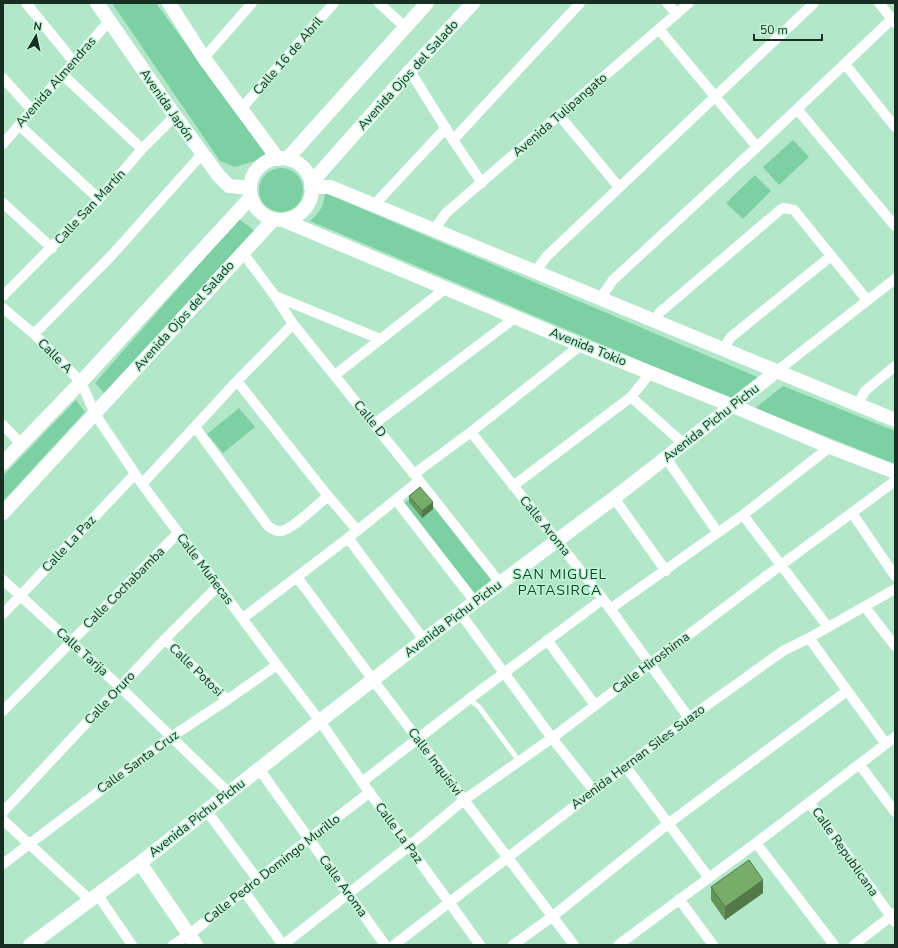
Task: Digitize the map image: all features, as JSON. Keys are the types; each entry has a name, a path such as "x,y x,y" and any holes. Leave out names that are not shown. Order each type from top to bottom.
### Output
{"street":[{"path":"26,3 74,62"},
{"name":"Avenida Japón","path":"97,3 175,116 219,176 229,186 250,192"},
{"path":"169,3 204,58 241,109 282,159"},
{"path":"204,58 251,3"},
{"name":"Calle 16 de Abril","path":"241,109 334,3"},
{"path":"379,3 405,27"},
{"path":"282,159 427,3"},
{"name":"Avenida Ojos del Salado","path":"311,185 410,71 473,3"},
{"path":"453,140 580,3"},
{"path":"667,3 677,14"},
{"name":"Avenida Tulipangato","path":"434,230 446,213 690,3"},
{"path":"535,272 547,256 814,3"},
{"path":"600,299 613,280 893,21 879,3"},
{"name":"Avenida Almendras","path":"3,144 109,21"},
{"path":"659,29 757,147"},
{"path":"845,64 895,128"},
{"path":"410,71 482,183"},
{"path":"63,75 142,150"},
{"path":"3,78 32,110"},
{"path":"797,109 895,226"},
{"path":"559,115 619,187"},
{"name":"Calle San Martín","path":"3,296 99,199 142,150 175,116"},
{"path":"19,125 99,199"},
{"path":"374,205 446,128"},
{"path":"34,334 112,256 202,154"},
{"path":"282,159 300,165 309,176 311,185 310,200 305,208 299,214 291,218 278,220 259,212 254,205 250,192 251,179 258,168 269,161 282,159"},
{"path":"311,185 330,187 895,420"},
{"path":"3,463 80,382 250,192"},
{"path":"3,203 52,248"},
{"path":"655,321 660,312 784,208 794,210 867,300"},
{"name":"Avenida Ojos del Salado","path":"3,513 243,253 278,220"},
{"name":"Avenida Tokio","path":"278,220 446,288 581,345 651,372 830,447 895,472"},
{"name":"Calle D","path":"243,253 294,324 500,583"},
{"path":"723,349 731,337 831,256"},
{"name":"Avenida Pichu Pichu","path":"30,945 140,863 424,640 614,498 895,279"},
{"path":"334,374 446,288"},
{"path":"275,296 380,339"},
{"name":"Calle A","path":"3,308 34,334 80,382 95,414"},
{"path":"374,424 516,317"},
{"path":"142,484 237,381 294,324"},
{"path":"243,618 396,500 417,477 581,345"},
{"path":"858,404 865,391 895,366"},
{"path":"513,486 630,397 651,372"},
{"path":"237,381 328,496 357,530"},
{"path":"630,397 684,444"},
{"name":"Calle Muñecas","path":"95,414 142,484 320,721"},
{"path":"3,425 20,444"},
{"path":"195,427 268,526 274,530 281,531 288,528 328,496"},
{"name":"Calle Aroma","path":"471,432 603,599 689,718"},
{"path":"610,609 666,571 743,515 830,447"},
{"path":"666,458 718,533"},
{"name":"Calle La Paz","path":"3,614 135,474"},
{"name":"Calle Hiroshima","path":"283,945 409,846 464,800 552,738 895,480"},
{"path":"614,498 666,571"},
{"path":"396,500 475,602"},
{"path":"852,513 895,576"},
{"path":"743,515 828,627"},
{"name":"Calle Cochabamba","path":"3,711 178,533"},
{"path":"348,538 424,640"},
{"name":"Calle Inquisivi","path":"297,577 373,680 574,945"},
{"name":"Calle Tarija","path":"3,580 120,687 229,793"},
{"name":"Calle Oruro","path":"3,812 165,639 218,586"},
{"name":"Avenida Hernan Siles Suazo","path":"394,945 689,718 783,651 895,590"},
{"path":"362,782 469,698 603,599"},
{"path":"865,606 895,646"},
{"path":"460,613 552,738 594,791"},
{"path":"809,638 886,744"},
{"name":"Calle Potosi","path":"165,639 227,700"},
{"path":"547,640 595,705"},
{"name":"Calle Santa Cruz","path":"3,864 171,737 277,665"},
{"path":"513,945 553,916 668,823 847,691"},
{"name":"Calle La Paz","path":"320,721 362,782 480,945"},
{"path":"618,945 756,844 895,737"},
{"path":"860,765 895,812"},
{"path":"626,767 709,878"},
{"name":"Calle Aroma","path":"259,769 385,945"},
{"name":"Calle Pedro Domingo Murillo","path":"173,945 193,940 244,891 370,792"},
{"name":"Calle Republicana","path":"809,802 894,918"},
{"path":"206,810 258,880"},
{"path":"3,820 28,844 94,897 132,945"},
{"path":"756,844 834,945"},
{"path":"140,863 193,940"},
{"path":"244,891 283,945"},
{"path":"679,899 713,945"},
{"path":"854,945 894,918"}],"lane":[{"path":"469,698 479,707 519,761"}],"green space":[{"path":"112,3 156,3 268,157 235,167 220,161"},
{"path":"793,140 809,157 779,185 763,167"},
{"path":"281,168 293,172 299,178 303,190 299,202 293,208 281,212 269,208 263,202 259,190 263,178 269,172"},
{"path":"755,175 771,191 743,219 726,203"},
{"path":"325,193 762,379 736,401 310,221 321,208"},
{"path":"239,219 255,231 105,394 95,383"},
{"path":"783,386 895,431 895,464 755,408"},
{"path":"76,400 85,412 3,501 3,476"},
{"path":"239,408 255,427 223,453 207,434"},
{"path":"422,489 493,578 474,594 403,504"}],"building":[{"path":"420,487 433,502 422,511 409,496"},
{"path":"749,860 763,880 725,907 711,887"}],"district":[{"name":"SAN MIGUEL PATASIRCA","path":"560,582"}]}
